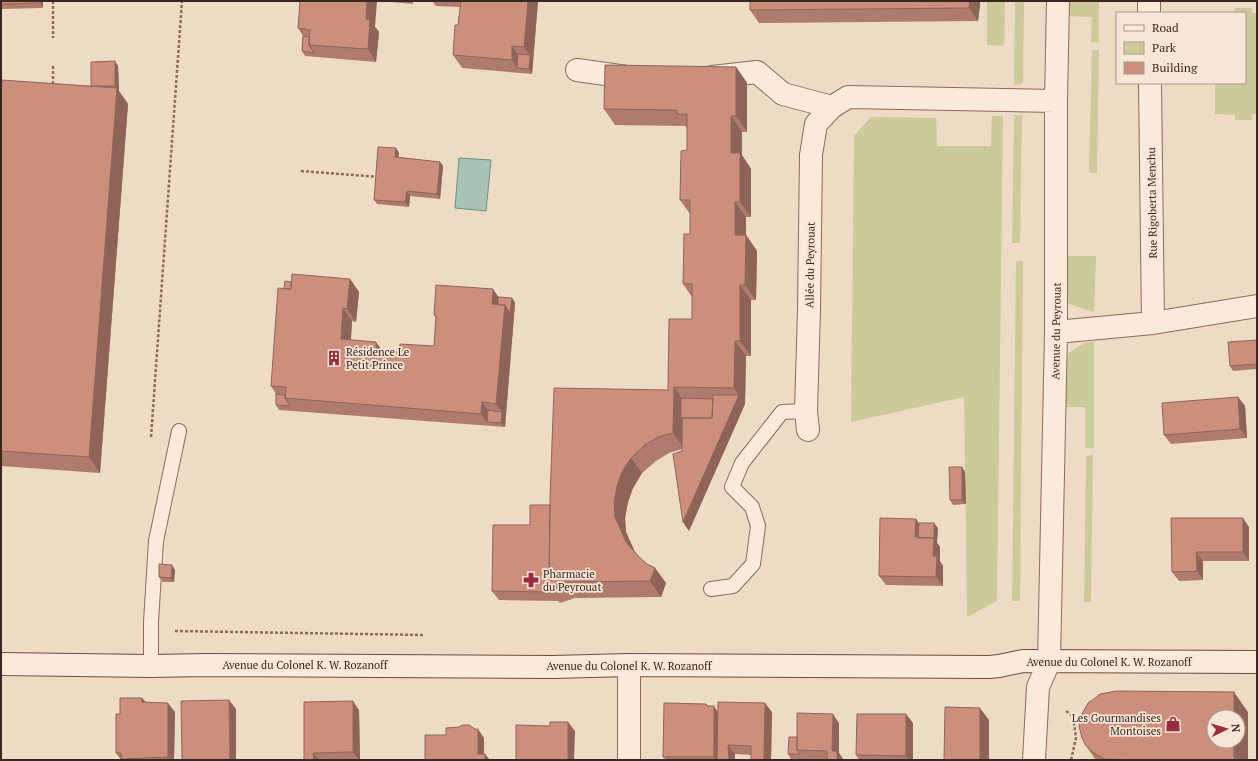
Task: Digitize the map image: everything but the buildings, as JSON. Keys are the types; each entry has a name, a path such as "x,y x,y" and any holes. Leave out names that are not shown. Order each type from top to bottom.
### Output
{"street":[{"name":"Avenue du Peyrouat","path":"1049,662 1056,332 1056,100 1058,1"},
{"path":"1149,1 1149,12"},
{"path":"578,70 651,80"},
{"path":"696,78 757,72 783,94 832,107"},
{"name":"Rue Rigoberta Menchu","path":"1150,84 1153,323"},
{"name":"Allée du Peyrouat","path":"807,420 811,155 816,124 832,107 848,98 1056,100"},
{"path":"1056,332 1153,323 1257,306"},
{"name":"Avenue du Colonel K. W. Rozanoff","path":"1,664 151,666 554,667 629,665 989,667 1023,661 1257,662"},
{"path":"1034,760 1038,687 1049,662"},
{"path":"629,665 629,760"}],"lane":[{"path":"711,589 733,586 753,564 758,526 752,507 732,487 742,463 782,412 807,420"},
{"path":"151,666 151,622 156,541 179,431"}],"path":[{"path":"53,1 53,38"},
{"path":"152,443 150,436 182,1"},
{"path":"53,66 53,93"},
{"path":"301,172 379,177"}],"green space":[{"path":"987,1 1005,1 1004,46 987,45"},
{"path":"1015,1 1024,1 1023,83 1014,85"},
{"path":"1066,1 1099,1 1099,43 1091,42 1092,17 1066,16"},
{"path":"1235,8 1252,8 1252,13 1257,13 1257,114 1252,114 1252,120 1235,120 1235,115 1215,114 1215,84 1246,84 1246,12 1235,12"},
{"path":"1092,50 1099,50 1097,173 1089,172"},
{"path":"1014,115 1022,116 1020,243 1012,243"},
{"path":"992,116 1003,116 997,601 967,617 964,397 851,422 854,136 871,117 936,118 937,146 991,146"},
{"path":"1065,256 1096,256 1094,312 1069,304 1064,289"},
{"path":"1016,261 1023,261 1020,601 1012,601"},
{"path":"1094,342 1094,448 1085,448 1085,407 1064,407 1064,369 1069,353 1084,343"},
{"path":"1093,455 1091,602 1084,602 1086,456"}],"shaded area":[{"path":"459,158 491,160 486,211 455,208"}],"place":[{"name":"Résidence Le Petit Prince","path":"334,358"},
{"name":"Pharmacie du Peyrouat","path":"531,580"},
{"name":"Les Gourmandises Montoises","path":"1173,724"}]}
